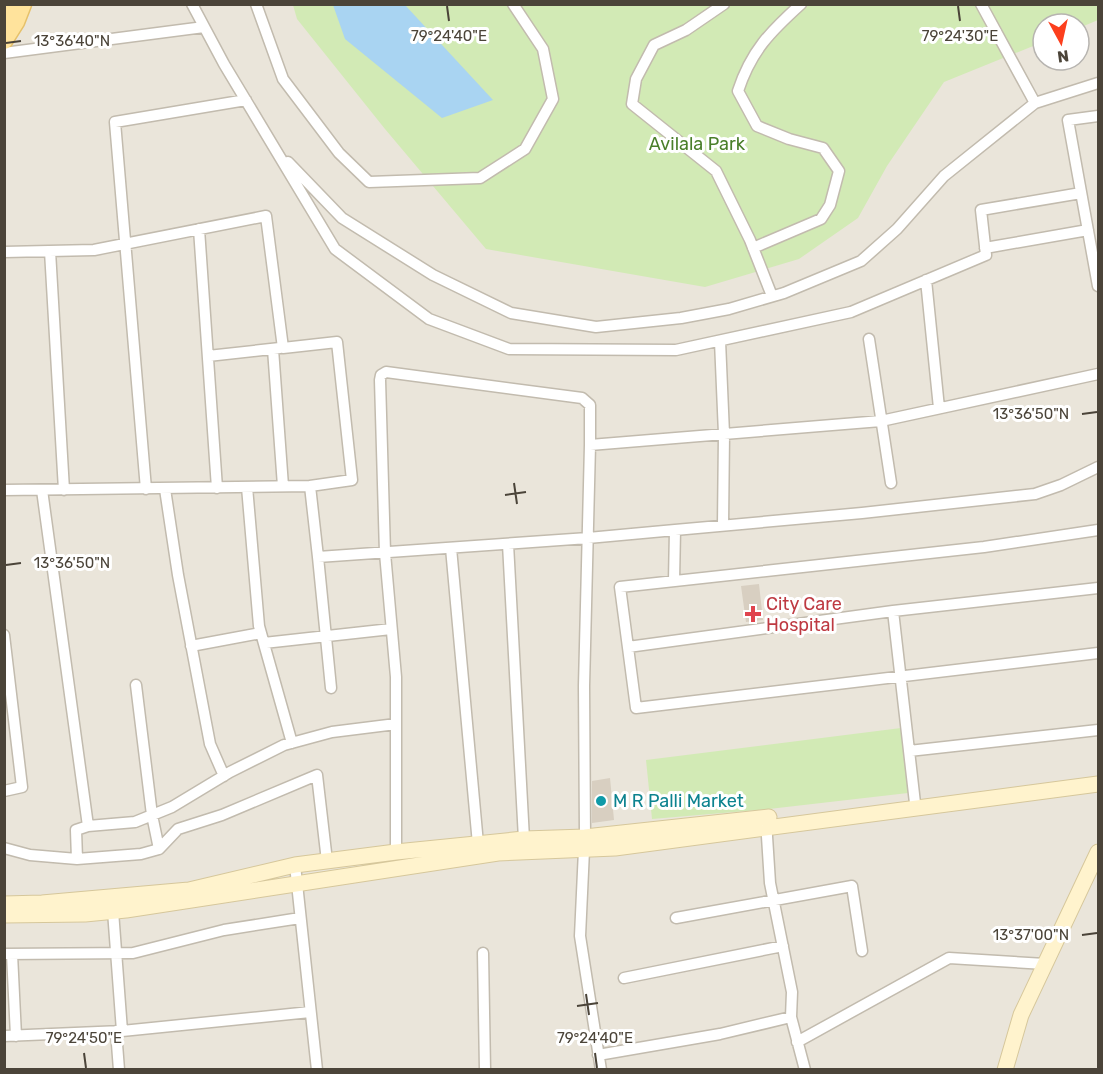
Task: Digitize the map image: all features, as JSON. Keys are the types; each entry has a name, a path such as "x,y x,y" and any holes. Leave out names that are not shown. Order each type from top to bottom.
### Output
{"main road":[{"path":"4,16 10,4"},
{"path":"4,41 24,4"}],"street":[{"path":"192,4 335,249 429,319 509,349 676,350 851,312 986,255 981,210 1081,193"},
{"path":"256,4 283,79 339,153 369,182 480,178 525,149 553,99 543,48 513,4"},
{"path":"724,4 686,30 654,45 636,79 632,104 716,171 753,248 772,296"},
{"path":"753,248 821,219 830,205 839,171 823,148 789,139 757,126 738,91 745,68 772,30 801,4"},
{"path":"981,4 1035,103"},
{"path":"4,53 204,27"},
{"path":"275,149 342,218 433,275 511,313 596,327 681,318 729,309 772,296 861,261 897,229 944,176 1035,103 1098,82"},
{"path":"146,489 115,122 246,100"},
{"path":"1098,116 1068,120 1088,230 1095,251 1098,286"},
{"path":"4,252 94,250 266,216 278,348 283,486"},
{"path":"199,230 217,488"},
{"path":"985,248 1088,230"},
{"path":"50,251 64,490"},
{"path":"926,280 939,408"},
{"path":"869,339 891,483"},
{"path":"720,341 724,434 723,525"},
{"path":"4,490 310,486 352,480 337,342 207,356"},
{"path":"396,852 396,677 385,553 381,375 386,372 582,398 590,405 590,445 584,686 585,844 580,936 601,1070"},
{"path":"590,445 880,421 1098,374"},
{"path":"318,557 588,538 1035,494 1061,485 1098,467"},
{"path":"310,486 331,688"},
{"path":"247,487 262,638 292,743"},
{"path":"165,489 178,575 210,744 224,776"},
{"path":"42,490 88,826"},
{"path":"674,581 675,530"},
{"path":"1098,530 984,547 620,587 636,708 1098,653"},
{"path":"508,544 524,839"},
{"path":"451,548 478,844"},
{"path":"628,647 893,611 1098,588"},
{"path":"893,611 915,803"},
{"path":"191,646 262,638 392,629"},
{"path":"4,634 22,787 4,791"},
{"path":"136,685 152,815 159,849"},
{"path":"77,859 76,830 88,826 135,822 172,807 224,776 284,745 332,732 396,724"},
{"path":"909,751 1098,730"},
{"path":"4,848 30,855 77,859 141,854 159,849 178,829 222,816 317,775 327,861"},
{"path":"4,915 85,914 113,911 498,852 766,822 1098,777"},
{"path":"766,822 1098,784"},
{"path":"766,822 770,883 792,992 790,1017 805,1070"},
{"path":"4,904 42,903 189,890 295,865 396,852 524,839 585,844"},
{"path":"1005,1070 1021,1015 1045,964 1093,874 1098,852"},
{"path":"295,865 316,1070"},
{"path":"676,918 852,886 862,951"},
{"path":"113,911 119,1070"},
{"path":"300,918 224,930 134,953 8,954 10,1036 119,1031 310,1012"},
{"path":"624,978 783,946"},
{"path":"483,953 485,1070"},
{"path":"797,1042 949,958 1045,964"},
{"path":"598,1055 720,1035 790,1017"}],"shaded area":[{"path":"5,5 1098,5 1098,1069 5,1069"}],"green space":[{"name":"Avilala Park","path":"1098,4 1098,20 1091,23 1091,12 1031,12 1031,47 944,82 887,166 858,218 799,259 705,287 486,249 385,129 297,19 293,5"},
{"path":"901,728 908,793 769,809 652,819 646,760"}],"water":[{"path":"333,5 405,5 493,100 442,118 345,39"}],"building":[{"path":"759,584 763,620 746,622 741,586"},
{"name":"M R Palli Market","path":"610,778 614,820 592,823 592,781"}],"place":[{"name":"City Care Hospital","path":"753,614"},
{"name":"M R Palli Market","path":"601,801"}]}
